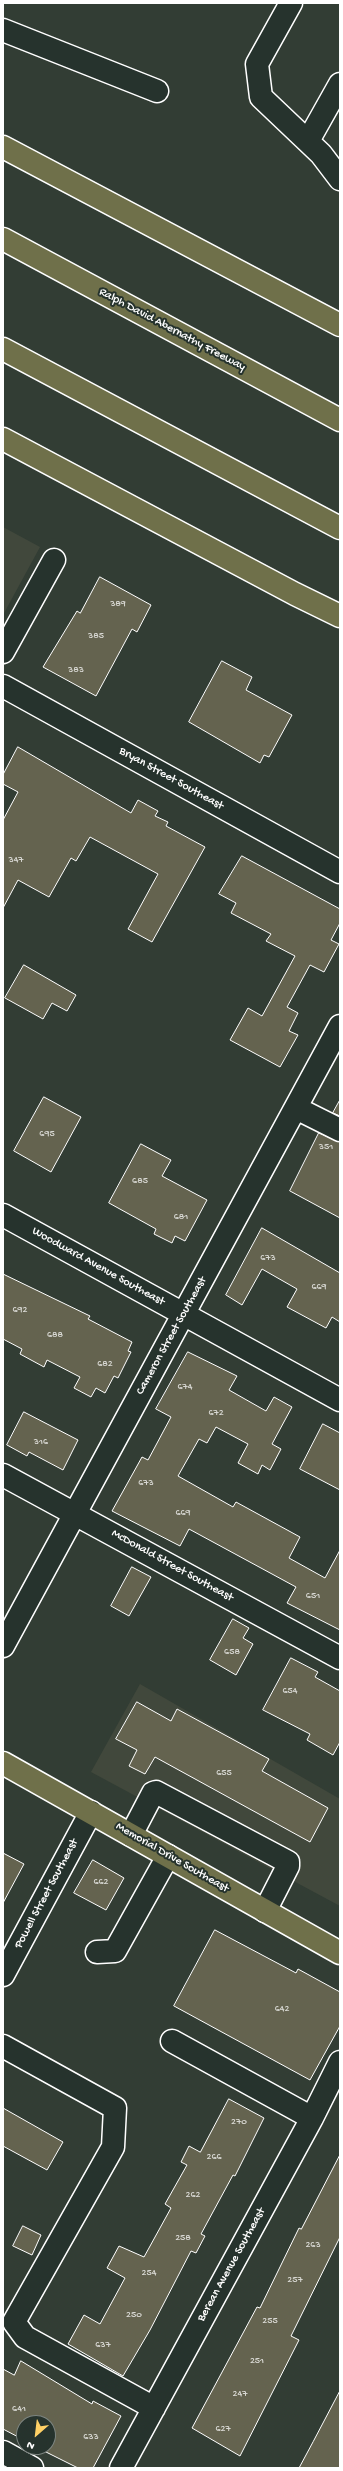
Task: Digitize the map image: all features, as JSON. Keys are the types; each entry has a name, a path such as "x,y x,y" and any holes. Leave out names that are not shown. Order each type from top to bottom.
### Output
{"main road":[{"path":"3,147 340,325"},
{"name":"Ralph David Abernathy Freeway","path":"3,239 340,420"},
{"path":"3,349 340,528"},
{"path":"3,439 295,594 340,616"},
{"path":"295,594 340,624"},
{"name":"Memorial Drive Southeast","path":"3,1763 340,1953"}],"street":[{"path":"291,3 257,64 262,97 314,148 340,179"},
{"path":"3,30 157,91"},
{"path":"314,148 340,84"},
{"path":"3,652 54,560"},
{"name":"Bryan Street Southeast","path":"3,686 340,872"},
{"name":"Cameron Street Southeast","path":"3,1646 340,1026"},
{"path":"296,1108 340,1130"},
{"name":"Woodward Avenue Southeast","path":"3,1215 340,1400"},
{"name":"McDonald Street Southeast","path":"3,1474 340,1658"},
{"path":"131,1835 153,1793 156,1792 288,1862 288,1866 264,1911"},
{"name":"Powell Street Southeast","path":"3,1975 91,1812"},
{"path":"97,1952 115,1951 168,1856"},
{"path":"172,2041 312,2118"},
{"path":"3,2046 115,2108 113,2146 14,2322 26,2337 154,2408"},
{"name":"Berean Avenue Southeast","path":"121,2468 312,2118 340,2062"},
{"path":"3,2452 32,2468"}],"shaded area":[{"path":"3,527 40,547 3,615"},
{"path":"140,1684 340,1799 340,1906 91,1772"}],"building":[{"path":"100,577 151,605 137,632 132,629 96,696 43,667 77,611 80,613"},
{"path":"222,661 252,677 246,690 292,715 269,757 264,755 260,763 189,722"},
{"path":"18,747 131,813 138,800 158,811 155,816 168,822 166,826 205,847 152,942 128,929 158,874 90,837 76,861 71,858 49,897 18,880 3,908 3,820 18,792 3,784 3,775"},
{"path":"242,856 340,909 340,923 331,940 339,944 324,972 310,965 287,1007 298,1013 289,1031 298,1035 280,1067 230,1040 248,1008 262,1016 295,956 266,941 271,934 231,913 236,903 219,894"},
{"path":"24,965 76,995 67,1011 52,1003 43,1019 5,998"},
{"path":"44,1097 81,1117 51,1172 14,1151"},
{"path":"340,1100 340,1116 333,1113"},
{"path":"319,1133 340,1142 340,1218 290,1191"},
{"path":"141,1144 171,1160 162,1176 207,1200 185,1241 175,1236 172,1243 154,1234 156,1229 109,1203"},
{"path":"262,1228 340,1273 340,1322 332,1317 326,1328 287,1307 297,1289 262,1269 242,1305 226,1295"},
{"path":"3,1274 90,1316 88,1319 132,1342 128,1351 131,1352 118,1378 114,1376 105,1393 96,1388 91,1397 74,1388 80,1377 47,1360 44,1367 20,1354 22,1349 3,1339"},
{"path":"188,1352 237,1376 229,1390 266,1411 274,1397 292,1407 272,1444 281,1449 270,1470 262,1465 258,1474 238,1463 248,1444 216,1427 207,1443 199,1439 178,1476 233,1507 236,1502 300,1537 289,1558 325,1578 340,1550 340,1630 287,1603 296,1587 189,1529 180,1546 112,1511 142,1457 148,1460 171,1417 156,1409"},
{"path":"24,1412 78,1440 63,1470 29,1452 27,1456 7,1445"},
{"path":"323,1424 340,1433 340,1490 300,1469"},
{"path":"132,1567 151,1577 129,1616 111,1606"},
{"path":"233,1619 249,1628 243,1638 253,1644 236,1675 210,1660"},
{"path":"291,1658 318,1672 315,1677 340,1691 340,1742 333,1755 307,1740 310,1734 263,1710"},
{"path":"137,1702 171,1721 177,1709 269,1759 262,1771 328,1808 310,1842 155,1757 145,1774 129,1766 137,1750 116,1739"},
{"path":"3,1853 24,1864 3,1903"},
{"path":"93,1860 124,1878 106,1910 74,1893"},
{"path":"215,1930 296,1973 298,1969 340,1992 340,2026 310,2080 174,2006"},
{"path":"229,2099 264,2118 235,2176 233,2175 201,2234 205,2236 196,2253 191,2251 150,2330 123,2376 68,2344 84,2315 100,2324 125,2278 107,2268 119,2246 144,2257 171,2208 165,2204 187,2165 181,2162 189,2146 200,2152"},
{"path":"3,2108 63,2142 47,2170 3,2146"},
{"path":"340,2155 340,2237 291,2336 299,2340 240,2456 192,2428 257,2307 260,2308 299,2228 301,2229"},
{"path":"23,2226 41,2235 32,2255 13,2246"},
{"path":"21,2361 92,2404 93,2401 121,2416 93,2468 78,2468 52,2455 56,2455 56,2415 16,2415 16,2436 3,2429 3,2369 14,2375"},
{"path":"340,2391 340,2468 299,2468 313,2442"}]}
